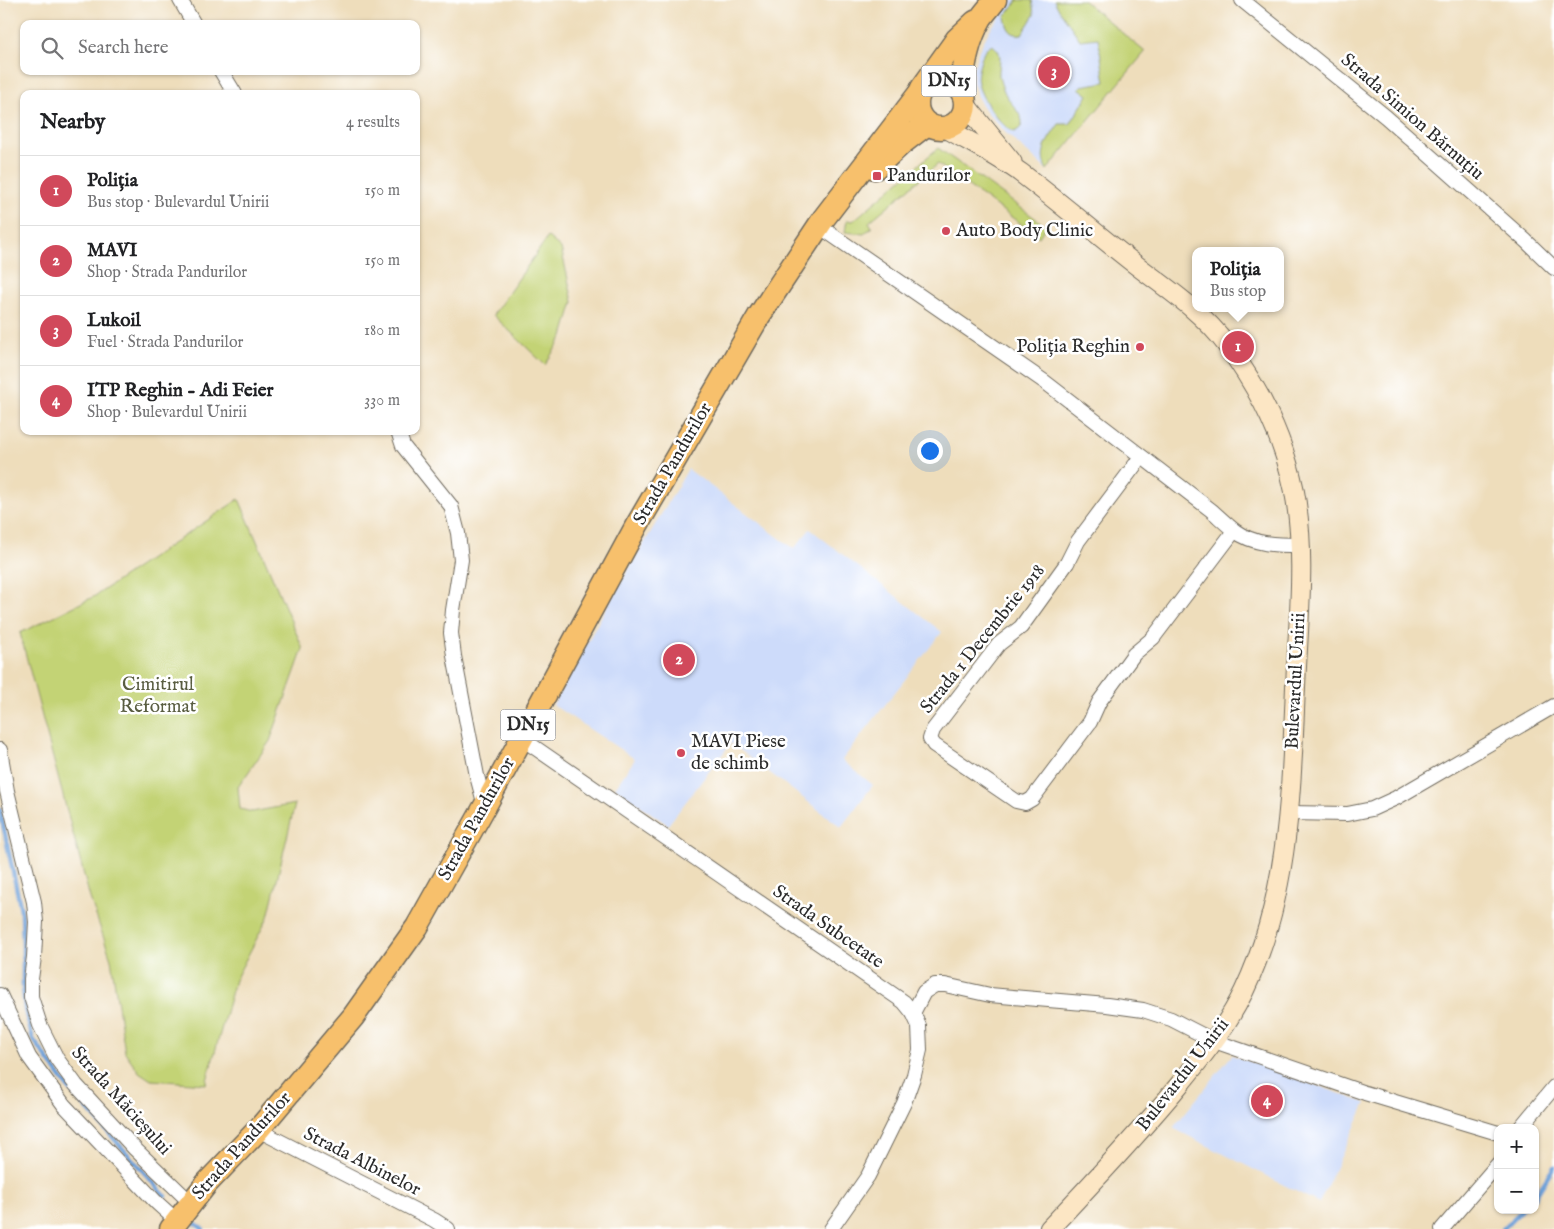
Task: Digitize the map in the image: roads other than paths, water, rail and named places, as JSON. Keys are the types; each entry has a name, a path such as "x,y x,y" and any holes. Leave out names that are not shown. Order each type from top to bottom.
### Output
{"highway":[{"name":"Strada Pandurilor","path":"963,96 968,48 982,17 996,0"},
{"name":"Strada Pandurilor","path":"174,1225 207,1183 258,1130 353,1018 412,935 485,806 637,525 773,293 822,222 920,92 957,39 969,26 982,17"},
{"name":"DN15","path":"934,80 949,81 956,84 963,96 964,112 954,124 937,126 921,118 916,103 920,92 934,80"},
{"name":"Strada Pandurilor","path":"822,222 882,161 937,126"}],"main road":[{"name":"Bulevardul Unirii","path":"963,96 1019,171"},
{"name":"Bulevardul Unirii","path":"937,126 1019,171 1070,214 1192,309"},
{"name":"Bulevardul Unirii","path":"1049,1229 1151,1119 1214,1041 1243,992 1268,927 1278,884 1289,813 1299,608 1300,545 1294,488 1278,436 1252,382 1224,341 1196,312"}],"street":[{"path":"180,0 192,20"},
{"name":"Strada Simion Bărnuțiu","path":"1242,0 1386,117 1554,268"},
{"path":"223,75 233,90"},
{"path":"822,222 1045,382 1212,510 1234,531 1247,538 1264,543 1300,545"},
{"path":"399,435 403,446 451,506 458,533 461,560 453,610 452,641 477,776 485,806"},
{"name":"Strada 1 Decembrie 1918","path":"1141,457 1078,541 1067,562 1021,627 999,644 933,730 930,739 934,745 1016,802 1025,803 1032,799 1090,722 1099,702 1134,654 1153,638 1234,531"},
{"path":"1289,813 1347,814 1372,810 1554,706"},
{"name":"Strada Subcetate","path":"521,738 904,1002 913,1013"},
{"name":"Strada Măcieșului","path":"0,750 34,902 36,922 30,997 40,1025 57,1059 76,1085 135,1149 191,1203"},
{"path":"831,1229 868,1176 904,1103 920,1050 919,1026 913,1013 924,992 936,985 945,985 990,995 1143,1010 1171,1019 1214,1041 1365,1093 1494,1132"},
{"path":"0,995 29,1057 64,1105 156,1202 174,1225"},
{"path":"1523,1124 1554,1087"},
{"name":"Strada Albinelor","path":"258,1130 434,1220 448,1229"},
{"path":"1442,1229 1494,1169"}],"waterway":[{"path":"0,810 22,915 25,1010 33,1039 67,1086 165,1196"},
{"path":"1539,1191 1554,1167"},
{"path":"1503,1229 1518,1214"},
{"path":"192,1221 203,1229"}],"place":[{"name":"Lukoil","path":"1054,72"},
{"name":"Pandurilor","path":"877,176"},
{"name":"Auto Body Clinic","path":"946,231"},
{"name":"Poliția Reghin","path":"1140,347"},
{"name":"Poliția","path":"1238,347"},
{"name":"MAVI","path":"679,660"},
{"name":"MAVI Piese de schimb","path":"681,753"},
{"name":"ITP Reghin - Adi Feier","path":"1267,1101"}],"park label":[{"name":"Cimitirul Reformat","path":"158,696"}]}
